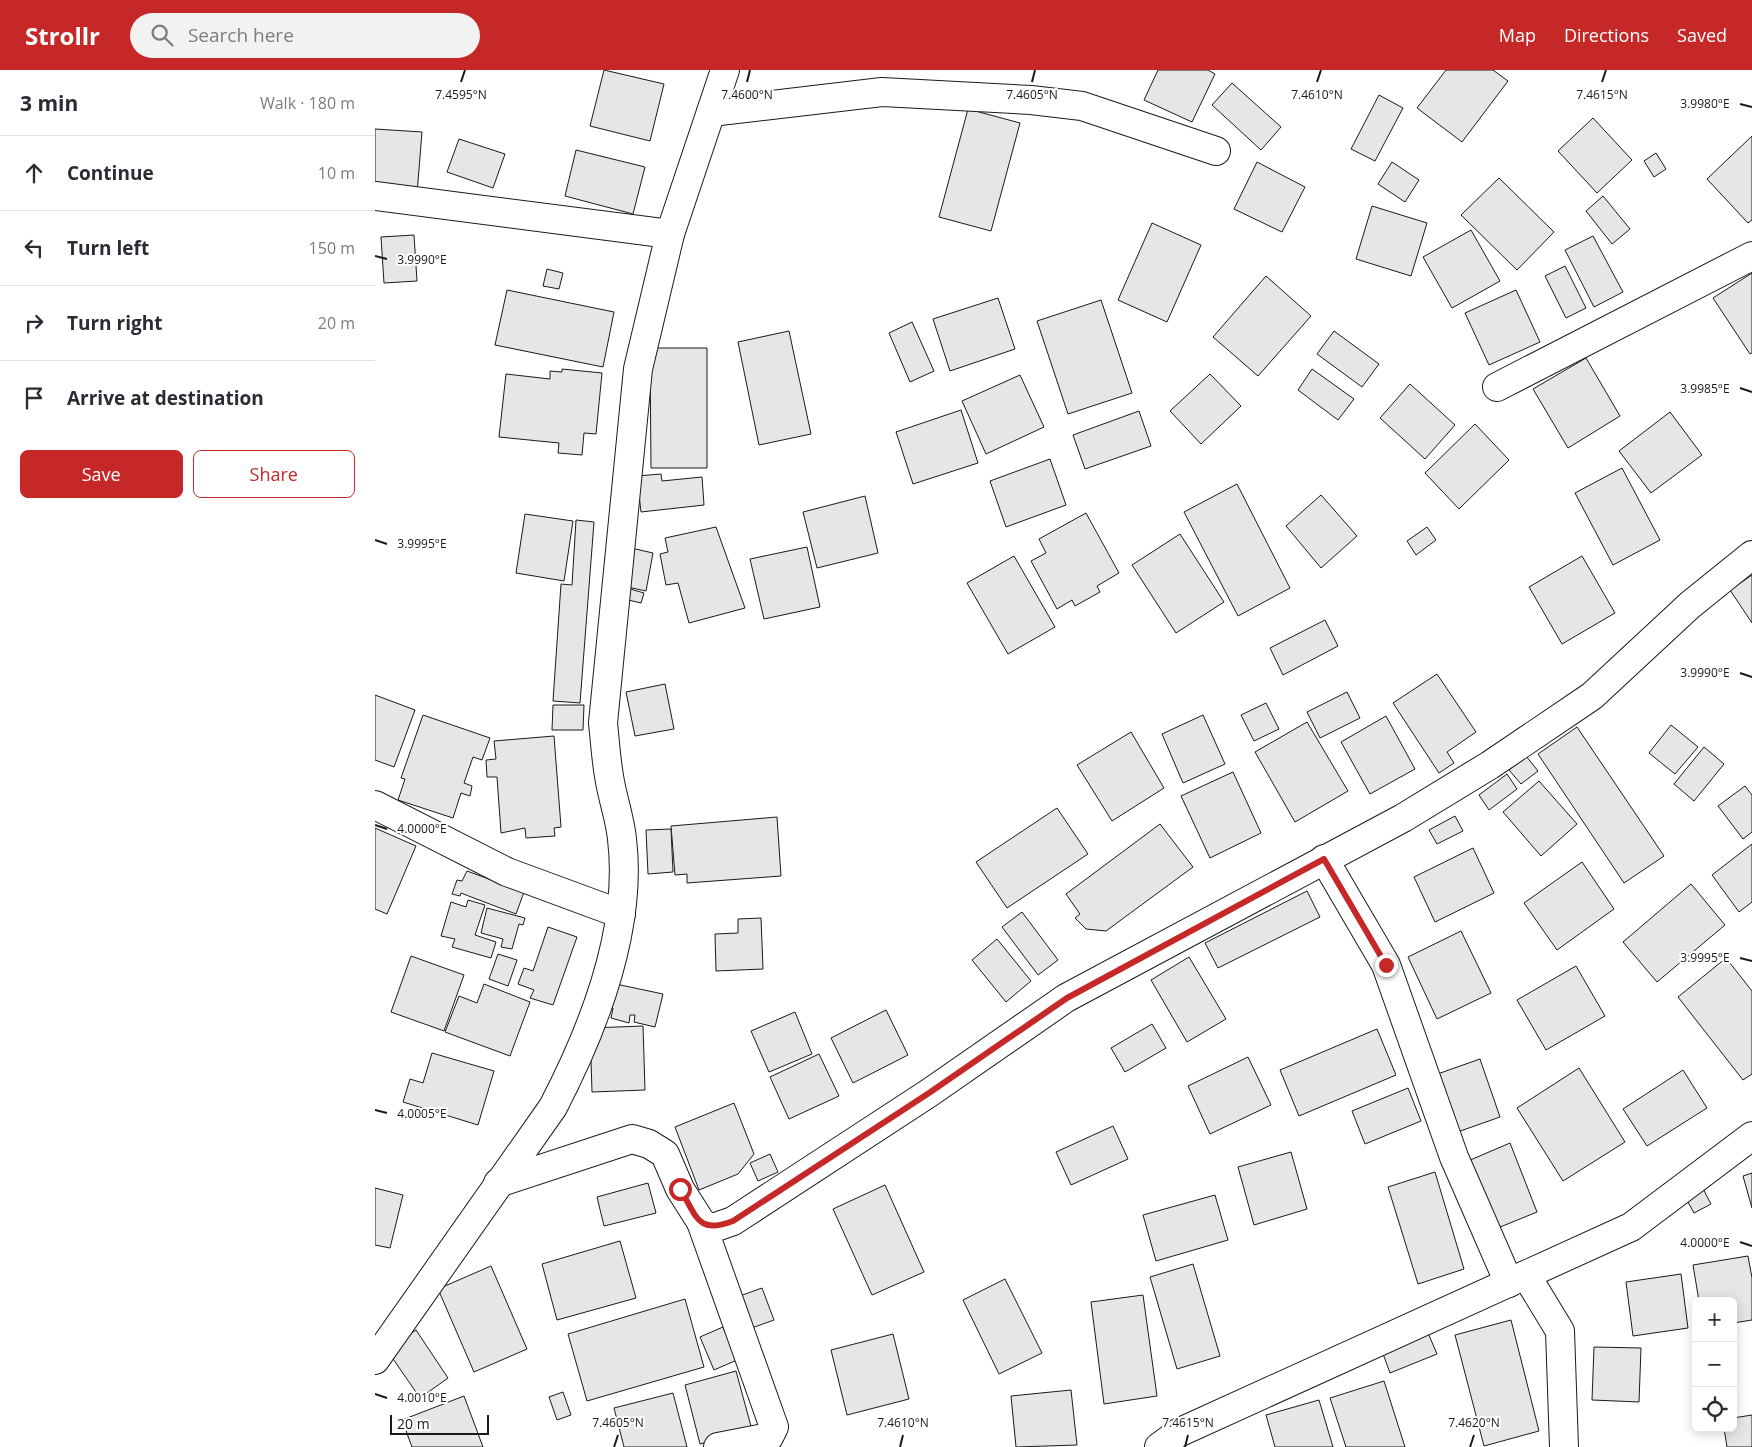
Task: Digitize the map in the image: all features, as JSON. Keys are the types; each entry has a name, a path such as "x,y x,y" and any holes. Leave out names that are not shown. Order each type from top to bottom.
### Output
{"street":[{"path":"375,1360 553,1106 575,1064 615,953 625,893 623,838 609,777 603,723 638,369 670,234 725,70"},
{"path":"711,112 882,92 1031,100 1081,106 1216,151"},
{"path":"375,196 670,234"},
{"path":"1497,387 1752,256"},
{"path":"701,1222 708,1227 716,1227 733,1221 929,1093 1067,998 1419,808 1490,765 1592,696 1690,605 1752,555"},
{"path":"375,805 507,872 621,914"},
{"path":"1324,859 1386,965 1454,1157 1517,1279 1560,1331 1564,1447"},
{"path":"1159,1447 1177,1434 1631,1227 1752,1136"},
{"path":"499,1183 632,1139 649,1144 665,1154 680,1189 701,1222 774,1427 769,1437 717,1447"}],"building":[{"path":"604,70 664,84 650,141 590,126"},
{"path":"1158,70 1208,70 1215,74 1192,122 1144,100"},
{"path":"1446,70 1493,70 1508,81 1462,142 1417,108"},
{"path":"1232,83 1281,127 1261,150 1212,105"},
{"path":"1379,95 1403,108 1375,161 1351,149"},
{"path":"968,109 1020,123 991,231 939,217"},
{"path":"1593,118 1632,160 1597,193 1558,151"},
{"path":"375,129 422,132 417,194 375,191"},
{"path":"1752,136 1752,220 1748,223 1707,179"},
{"path":"459,139 505,154 493,188 447,172"},
{"path":"576,150 645,167 633,214 565,196"},
{"path":"1656,153 1666,169 1654,177 1644,161"},
{"path":"1257,162 1305,187 1282,232 1234,209"},
{"path":"1392,162 1419,180 1405,202 1378,184"},
{"path":"1499,178 1554,232 1517,270 1461,215"},
{"path":"1603,196 1630,229 1612,244 1586,211"},
{"path":"1372,206 1427,223 1411,276 1356,259"},
{"path":"1152,223 1201,245 1167,322 1118,300"},
{"path":"1471,230 1500,281 1452,308 1423,257"},
{"path":"414,235 417,281 384,283 381,237"},
{"path":"1593,236 1623,292 1594,307 1565,250"},
{"path":"1565,266 1586,308 1566,318 1545,276"},
{"path":"547,269 563,273 559,289 543,286"},
{"path":"1752,273 1752,353 1750,354 1713,298"},
{"path":"1266,276 1311,316 1258,376 1213,337"},
{"path":"507,290 614,312 603,367 495,345"},
{"path":"1516,290 1540,342 1489,365 1465,313"},
{"path":"998,298 1015,349 950,371 933,319"},
{"path":"1101,300 1132,393 1068,414 1037,321"},
{"path":"912,322 934,371 910,382 889,333"},
{"path":"789,331 811,434 759,445 738,342"},
{"path":"1334,331 1379,364 1362,387 1317,354"},
{"path":"650,348 707,348 707,468 651,468"},
{"path":"1586,358 1620,416 1568,448 1533,389"},
{"path":"562,369 602,373 596,434 584,433 582,455 558,453 559,443 499,437 506,374 550,379 550,371 562,372"},
{"path":"1312,369 1354,399 1338,420 1298,390"},
{"path":"1210,374 1241,406 1201,444 1170,411"},
{"path":"1020,375 1044,427 986,454 962,401"},
{"path":"1410,384 1455,425 1425,459 1380,418"},
{"path":"961,410 978,463 913,484 896,432"},
{"path":"1139,411 1151,446 1085,469 1073,435"},
{"path":"1670,412 1702,455 1651,493 1619,451"},
{"path":"1475,424 1509,460 1459,509 1425,473"},
{"path":"1050,459 1066,505 1006,527 990,481"},
{"path":"1622,468 1660,540 1613,565 1575,493"},
{"path":"661,474 662,481 702,477 704,505 641,512 637,476"},
{"path":"1237,484 1290,588 1238,616 1184,512"},
{"path":"1321,495 1357,536 1321,568 1286,526"},
{"path":"865,496 878,553 817,568 803,512"},
{"path":"1086,513 1119,573 1097,586 1100,592 1075,606 1072,600 1057,609 1031,561 1046,553 1039,539"},
{"path":"525,514 573,521 564,581 516,573"},
{"path":"576,520 594,522 580,703 553,701 561,584 572,585"},
{"path":"716,527 745,608 689,623 678,583 666,585 660,554 668,552 665,538"},
{"path":"1427,527 1436,540 1416,555 1407,541"},
{"path":"1180,534 1224,602 1176,633 1132,565"},
{"path":"807,547 820,607 764,619 750,559"},
{"path":"631,548 653,553 646,591 623,586"},
{"path":"1014,556 1055,627 1008,654 967,583"},
{"path":"1582,556 1615,613 1562,644 1529,587"},
{"path":"1752,575 1752,623 1730,590"},
{"path":"627,588 644,593 641,603 624,599"},
{"path":"1325,620 1338,646 1283,675 1270,648"},
{"path":"1437,674 1476,732 1447,752 1454,763 1439,773 1393,703"},
{"path":"665,684 674,729 635,736 626,692"},
{"path":"1347,692 1360,718 1320,738 1307,712"},
{"path":"375,695 415,710 394,767 375,760"},
{"path":"1266,703 1279,729 1254,741 1241,715"},
{"path":"553,705 584,705 583,730 552,730"},
{"path":"423,715 490,738 482,760 473,757 464,783 472,786 470,796 461,793 453,818 398,800 405,779 401,778"},
{"path":"1203,715 1225,764 1183,783 1162,734"},
{"path":"1386,716 1415,769 1370,794 1341,742"},
{"path":"1307,722 1348,791 1295,822 1255,752"},
{"path":"1671,725 1698,747 1675,774 1649,753"},
{"path":"1577,727 1664,856 1624,883 1538,754"},
{"path":"1131,732 1164,788 1112,821 1077,765"},
{"path":"554,736 561,827 554,828 555,836 526,838 525,828 501,833 497,777 487,777 486,760 496,759 494,741"},
{"path":"1704,747 1724,764 1694,801 1674,784"},
{"path":"1526,756 1538,771 1521,784 1509,770"},
{"path":"1233,772 1261,833 1210,858 1181,796"},
{"path":"1507,774 1517,789 1489,810 1479,795"},
{"path":"1539,781 1577,824 1541,856 1503,812"},
{"path":"1745,786 1752,795 1752,832 1743,839 1718,806"},
{"path":"1057,808 1088,854 1007,908 976,862"},
{"path":"1455,816 1463,831 1437,844 1429,830"},
{"path":"777,817 781,876 687,883 687,874 675,875 671,826"},
{"path":"1160,824 1193,867 1106,931 1086,929 1075,918 1080,914 1066,894"},
{"path":"375,828 416,846 387,914 375,909"},
{"path":"671,829 673,872 648,874 646,830"},
{"path":"1752,844 1752,902 1739,912 1712,875"},
{"path":"1473,848 1494,893 1435,922 1414,877"},
{"path":"1582,862 1614,909 1557,950 1524,903"},
{"path":"467,871 524,892 516,914 461,893 460,896 452,894 457,880 462,881"},
{"path":"1691,884 1725,925 1657,982 1623,942"},
{"path":"1307,891 1320,917 1218,968 1205,943"},
{"path":"468,900 485,905 475,935 496,942 491,958 452,947 455,939 441,936 451,902 466,907"},
{"path":"487,908 525,918 523,925 519,924 512,949 501,947 503,939 481,933"},
{"path":"1022,912 1058,960 1038,975 1002,927"},
{"path":"761,918 763,969 716,971 715,934 738,933 738,919"},
{"path":"548,927 577,937 553,1005 530,998 534,990 518,984 524,968 533,971"},
{"path":"1461,931 1491,993 1437,1019 1408,957"},
{"path":"997,939 1031,981 1006,1002 972,960"},
{"path":"498,954 517,960 508,986 489,979"},
{"path":"411,956 464,975 444,1031 391,1012"},
{"path":"1189,957 1226,1019 1187,1042 1151,980"},
{"path":"1726,958 1752,991 1752,1074 1743,1080 1678,997"},
{"path":"1576,966 1605,1016 1546,1050 1517,1000"},
{"path":"611,983 663,994 655,1027 634,1022 635,1015 630,1015 629,1023 611,1018 613,1008 606,1007"},
{"path":"484,984 530,1002 510,1056 445,1032 459,996 477,1003"},
{"path":"886,1010 908,1055 853,1083 831,1038"},
{"path":"795,1012 812,1054 769,1072 751,1031"},
{"path":"1152,1024 1166,1048 1125,1072 1111,1048"},
{"path":"643,1026 645,1090 592,1092 590,1028"},
{"path":"1377,1029 1396,1075 1299,1116 1280,1070"},
{"path":"432,1053 494,1071 478,1125 403,1102 410,1079 423,1083"},
{"path":"819,1054 839,1096 789,1119 770,1077"},
{"path":"1248,1057 1271,1105 1210,1134 1188,1086"},
{"path":"1480,1059 1500,1117 1449,1135 1429,1077"},
{"path":"1579,1068 1625,1142 1563,1181 1517,1108"},
{"path":"1683,1070 1707,1108 1647,1146 1623,1109"},
{"path":"1408,1088 1421,1121 1365,1144 1352,1111"},
{"path":"734,1103 754,1154 738,1174 699,1190 675,1127"},
{"path":"1113,1126 1128,1159 1071,1185 1056,1152"},
{"path":"1510,1143 1537,1212 1488,1232 1461,1164"},
{"path":"1291,1152 1307,1209 1254,1225 1238,1167"},
{"path":"770,1154 778,1172 758,1181 750,1163"},
{"path":"1435,1172 1464,1269 1418,1284 1388,1187"},
{"path":"1752,1173 1752,1208 1743,1176"},
{"path":"648,1183 656,1213 604,1226 597,1197"},
{"path":"885,1185 924,1272 872,1295 833,1209"},
{"path":"1701,1185 1711,1204 1694,1213 1684,1195"},
{"path":"375,1188 403,1195 390,1248 375,1245"},
{"path":"1215,1195 1228,1240 1156,1261 1143,1215"},
{"path":"620,1241 636,1298 557,1320 542,1264"},
{"path":"1748,1256 1752,1278 1752,1320 1737,1322 1737,1297 1698,1297 1693,1265"},
{"path":"1193,1264 1220,1356 1177,1369 1150,1277"},
{"path":"491,1266 527,1349 474,1372 438,1289"},
{"path":"1681,1274 1688,1328 1633,1336 1626,1282"},
{"path":"1005,1279 1042,1353 999,1374 963,1300"},
{"path":"762,1288 774,1320 749,1329 737,1297"},
{"path":"1143,1295 1157,1396 1104,1404 1091,1302"},
{"path":"685,1299 704,1367 587,1401 568,1334"},
{"path":"1511,1320 1539,1431 1484,1446 1455,1335"},
{"path":"723,1327 737,1360 714,1370 700,1337"},
{"path":"416,1330 448,1378 420,1398 387,1350"},
{"path":"1428,1333 1437,1354 1390,1373 1382,1351"},
{"path":"893,1334 909,1399 847,1415 831,1350"},
{"path":"1594,1347 1641,1348 1639,1402 1592,1400"},
{"path":"736,1371 752,1430 700,1444 685,1385"},
{"path":"1384,1381 1405,1447 1346,1447 1330,1398"},
{"path":"1071,1390 1077,1445 1016,1447 1011,1396"},
{"path":"563,1392 571,1415 557,1420 549,1397"},
{"path":"673,1393 687,1447 624,1447 614,1408"},
{"path":"464,1396 483,1447 412,1447 402,1420"},
{"path":"1319,1400 1333,1447 1275,1447 1266,1415"},
{"path":"1752,1415 1752,1447 1727,1447 1725,1432 1737,1432 1737,1417"}],"route":[{"path":"680,1189 701,1222 708,1227 716,1227 733,1221 929,1093 1067,998 1324,859 1386,965"}]}
